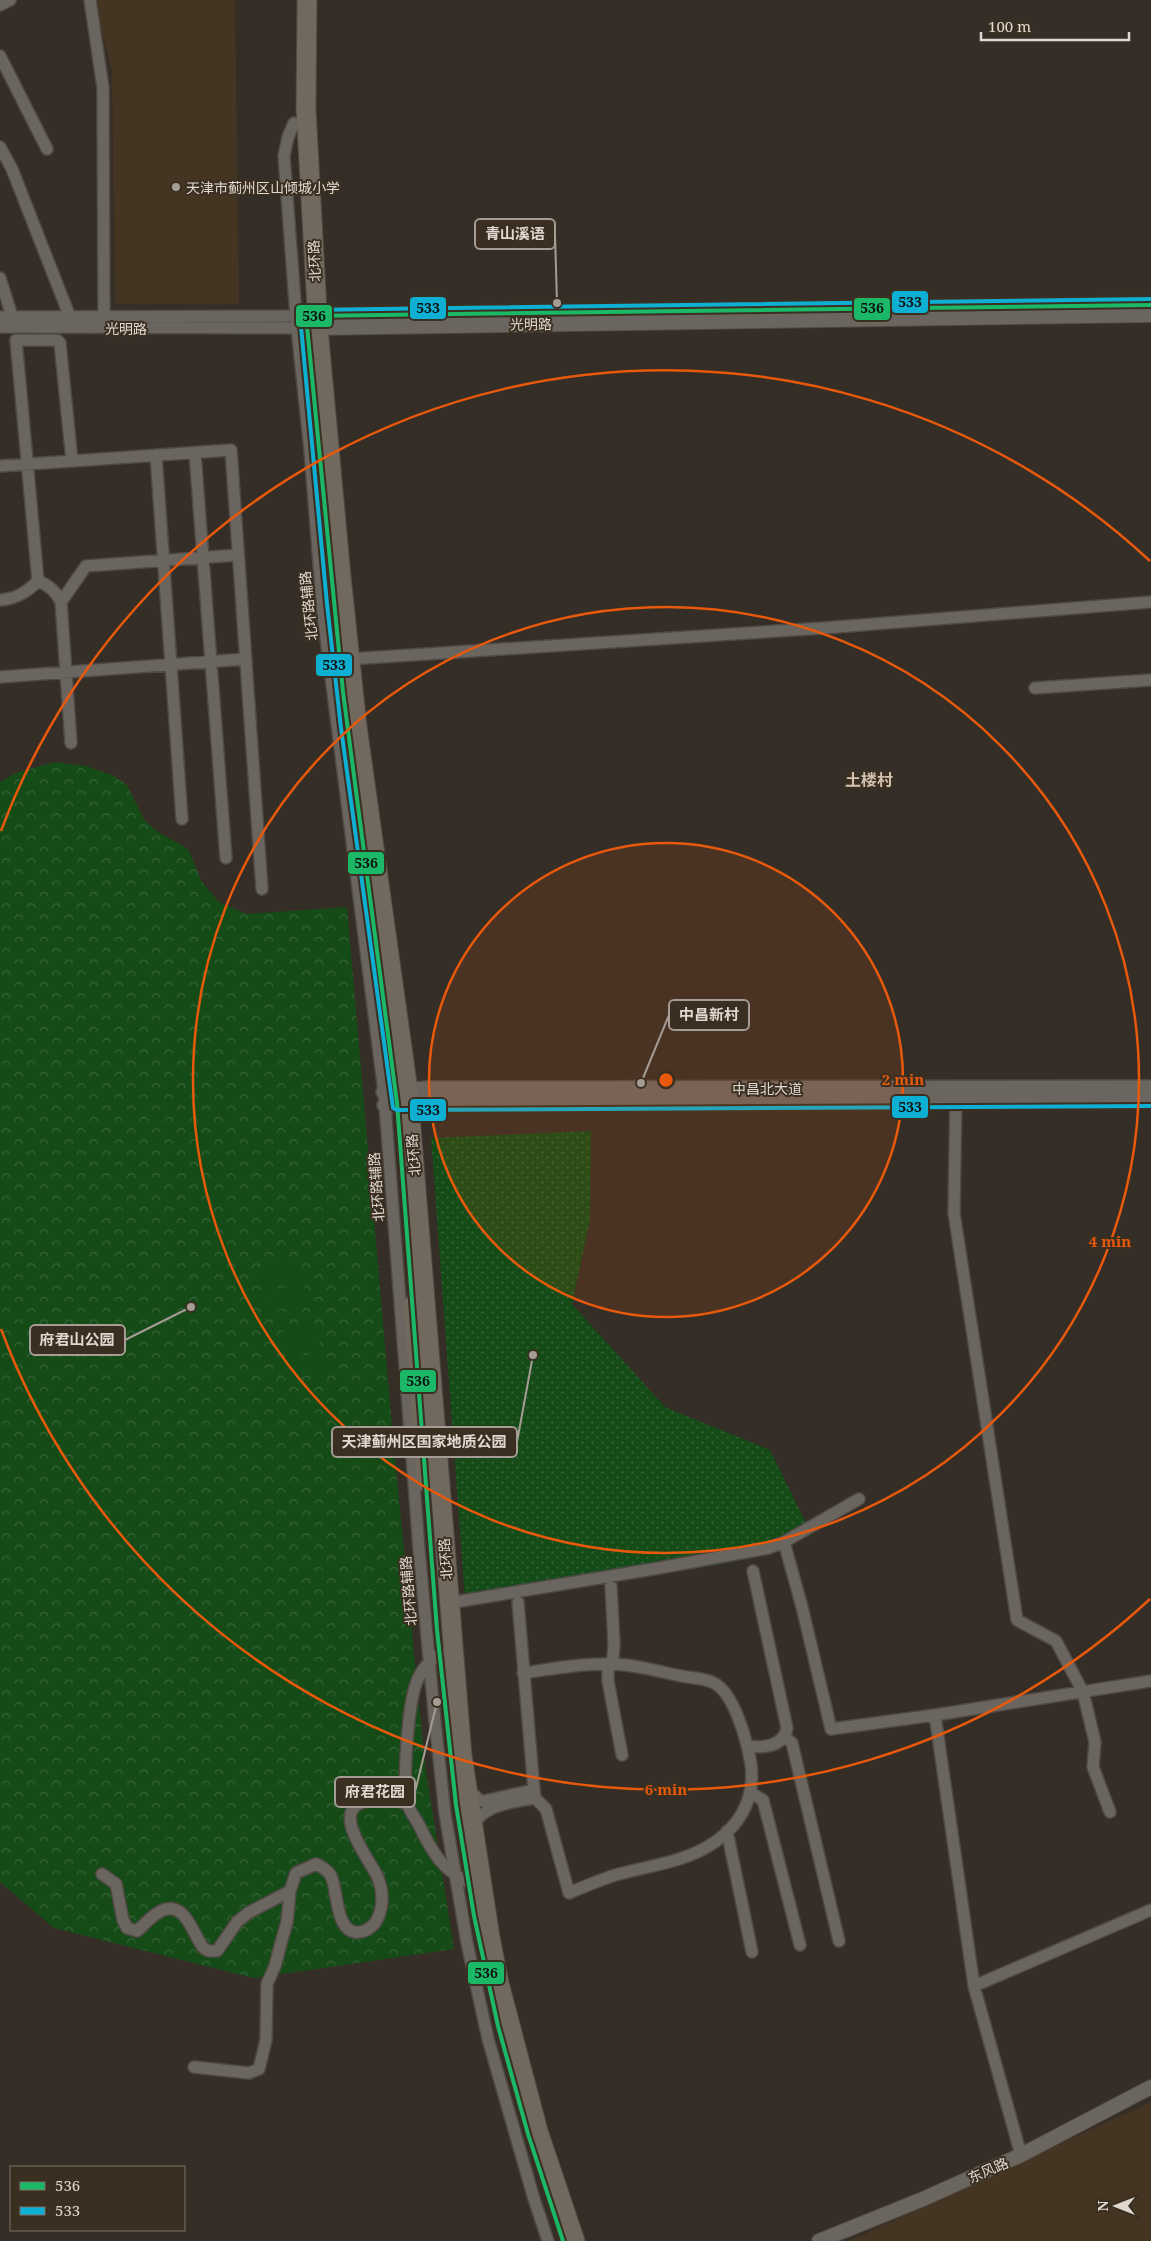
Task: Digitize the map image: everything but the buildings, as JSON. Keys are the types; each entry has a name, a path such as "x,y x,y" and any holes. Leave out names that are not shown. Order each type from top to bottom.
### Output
{"highway":[{"name":"北环路","path":"295,0 294,123 307,322 344,698 368,870 396,1098 435,1657 450,1756 461,1878 506,2057 536,2164 563,2241"},
{"name":"北环路","path":"307,0 307,322 350,659 467,1787 490,1937 512,2034 538,2131 574,2241"}],"main road":[{"name":"中昌北大道","path":"396,1098 956,1094 1151,1088"},
{"name":"中昌北大道","path":"956,1094 1151,1100"}],"street":[{"path":"0,5 10,0"},
{"path":"90,0 103,88 104,317"},
{"path":"0,56 47,149"},
{"path":"0,147 12,169 70,317"},
{"path":"0,278 6,316"},
{"name":"光明路","path":"0,327 1151,305"},
{"name":"光明路","path":"6,316 307,322 1151,315"},
{"path":"38,581 16,340 57,340 60,344 72,461"},
{"path":"0,466 231,450 262,889"},
{"path":"195,453 226,858"},
{"path":"156,455 182,819"},
{"path":"61,602 86,566 238,555"},
{"path":"0,600 13,599 30,589 38,581"},
{"path":"38,581 48,585 58,594 61,602 71,743"},
{"path":"350,659 814,628 1151,602"},
{"path":"0,677 246,659"},
{"path":"1035,688 1151,680"},
{"path":"956,1094 954,1213 1017,1620 1056,1641 1083,1692 1095,1742 1092,1767 1110,1812"},
{"path":"455,1602 748,1552 784,1542 859,1499"},
{"path":"784,1542 802,1607 831,1729 1151,1681"},
{"path":"748,1746 760,1748 777,1744 785,1737 787,1728 753,1571"},
{"path":"611,1586 614,1644 608,1671 608,1681 622,1755"},
{"path":"518,1602 523,1673 534,1794 546,1810 570,1893 611,1877 700,1851 717,1841 746,1810 751,1793 752,1770 748,1746 738,1716 727,1697 714,1683 639,1667 611,1664 579,1665 523,1673"},
{"path":"435,1657 418,1677 413,1690 408,1726 406,1790 408,1806 438,1859 461,1878 466,1943 488,2039 548,2241"},
{"path":"934,1715 974,1986 1021,2155"},
{"path":"785,1737 792,1744 839,1941"},
{"path":"467,1787 474,1795 484,1801 534,1794"},
{"path":"194,2067 249,2073 259,2069 266,2040 267,1984 275,1966 287,1922 290,1890 296,1873 316,1864 325,1868 331,1876 341,1919 347,1928 354,1932 363,1932 371,1928 380,1915 383,1900 378,1877 358,1842 351,1827 351,1820 355,1807 361,1802 394,1799 406,1790"},
{"path":"751,1793 763,1800 800,1945"},
{"path":"473,1828 478,1817 485,1811 534,1794"},
{"path":"394,1799 408,1806"},
{"path":"728,1831 752,1952"},
{"path":"102,1874 116,1884 123,1920 127,1928 137,1931 161,1910 173,1910 182,1914 192,1925 203,1947 208,1952 217,1952 237,1922 248,1913 290,1890"},
{"path":"974,1986 1151,1910"},
{"name":"东风路","path":"819,2241 923,2199 1021,2155 1151,2087"}],"shaded area":[{"name":"天津市蓟州区山倾城小学","path":"93,0 235,0 239,304 115,304 112,71"},
{"path":"1151,2102 1151,2241 849,2241"}],"green space":[{"path":"55,762 86,766 112,775 127,785 145,821 158,832 188,849 202,882 219,902 247,914 347,907 393,1438 425,1765 454,1949 254,1978 54,1928 0,1882 0,782 16,773"},
{"path":"591,1131 590,1220 572,1304 665,1407 770,1450 812,1535 762,1556 712,1566 465,1599 431,1138"},
{"path":"300,1260 302,1281 262,1285 260,1264"},
{"path":"304,1286 306,1306 266,1311 264,1290"},
{"path":"318,1328 320,1349 280,1353 278,1333"},
{"path":"321,1353 324,1374 284,1378 281,1358"}],"transit line":[{"name":"533","path":"1151,299 306,310 300,316 327,604 341,728 393,1108 397,1110 1151,1106"},
{"name":"536","path":"563,2241 528,2134 498,2026 474,1916 456,1805 437,1630 397,1103 343,692 306,316 1151,305"}],"place":[{"name":"天津市蓟州区山倾城小学","path":"176,187"},
{"name":"青山溪语","path":"557,303"},
{"name":"中昌新村","path":"641,1083"},
{"name":"府君山公园","path":"191,1307"},
{"name":"天津蓟州区国家地质公园","path":"533,1355"},
{"name":"府君花园","path":"437,1702"}],"district":[{"name":"土楼村","path":"869,780"}]}
